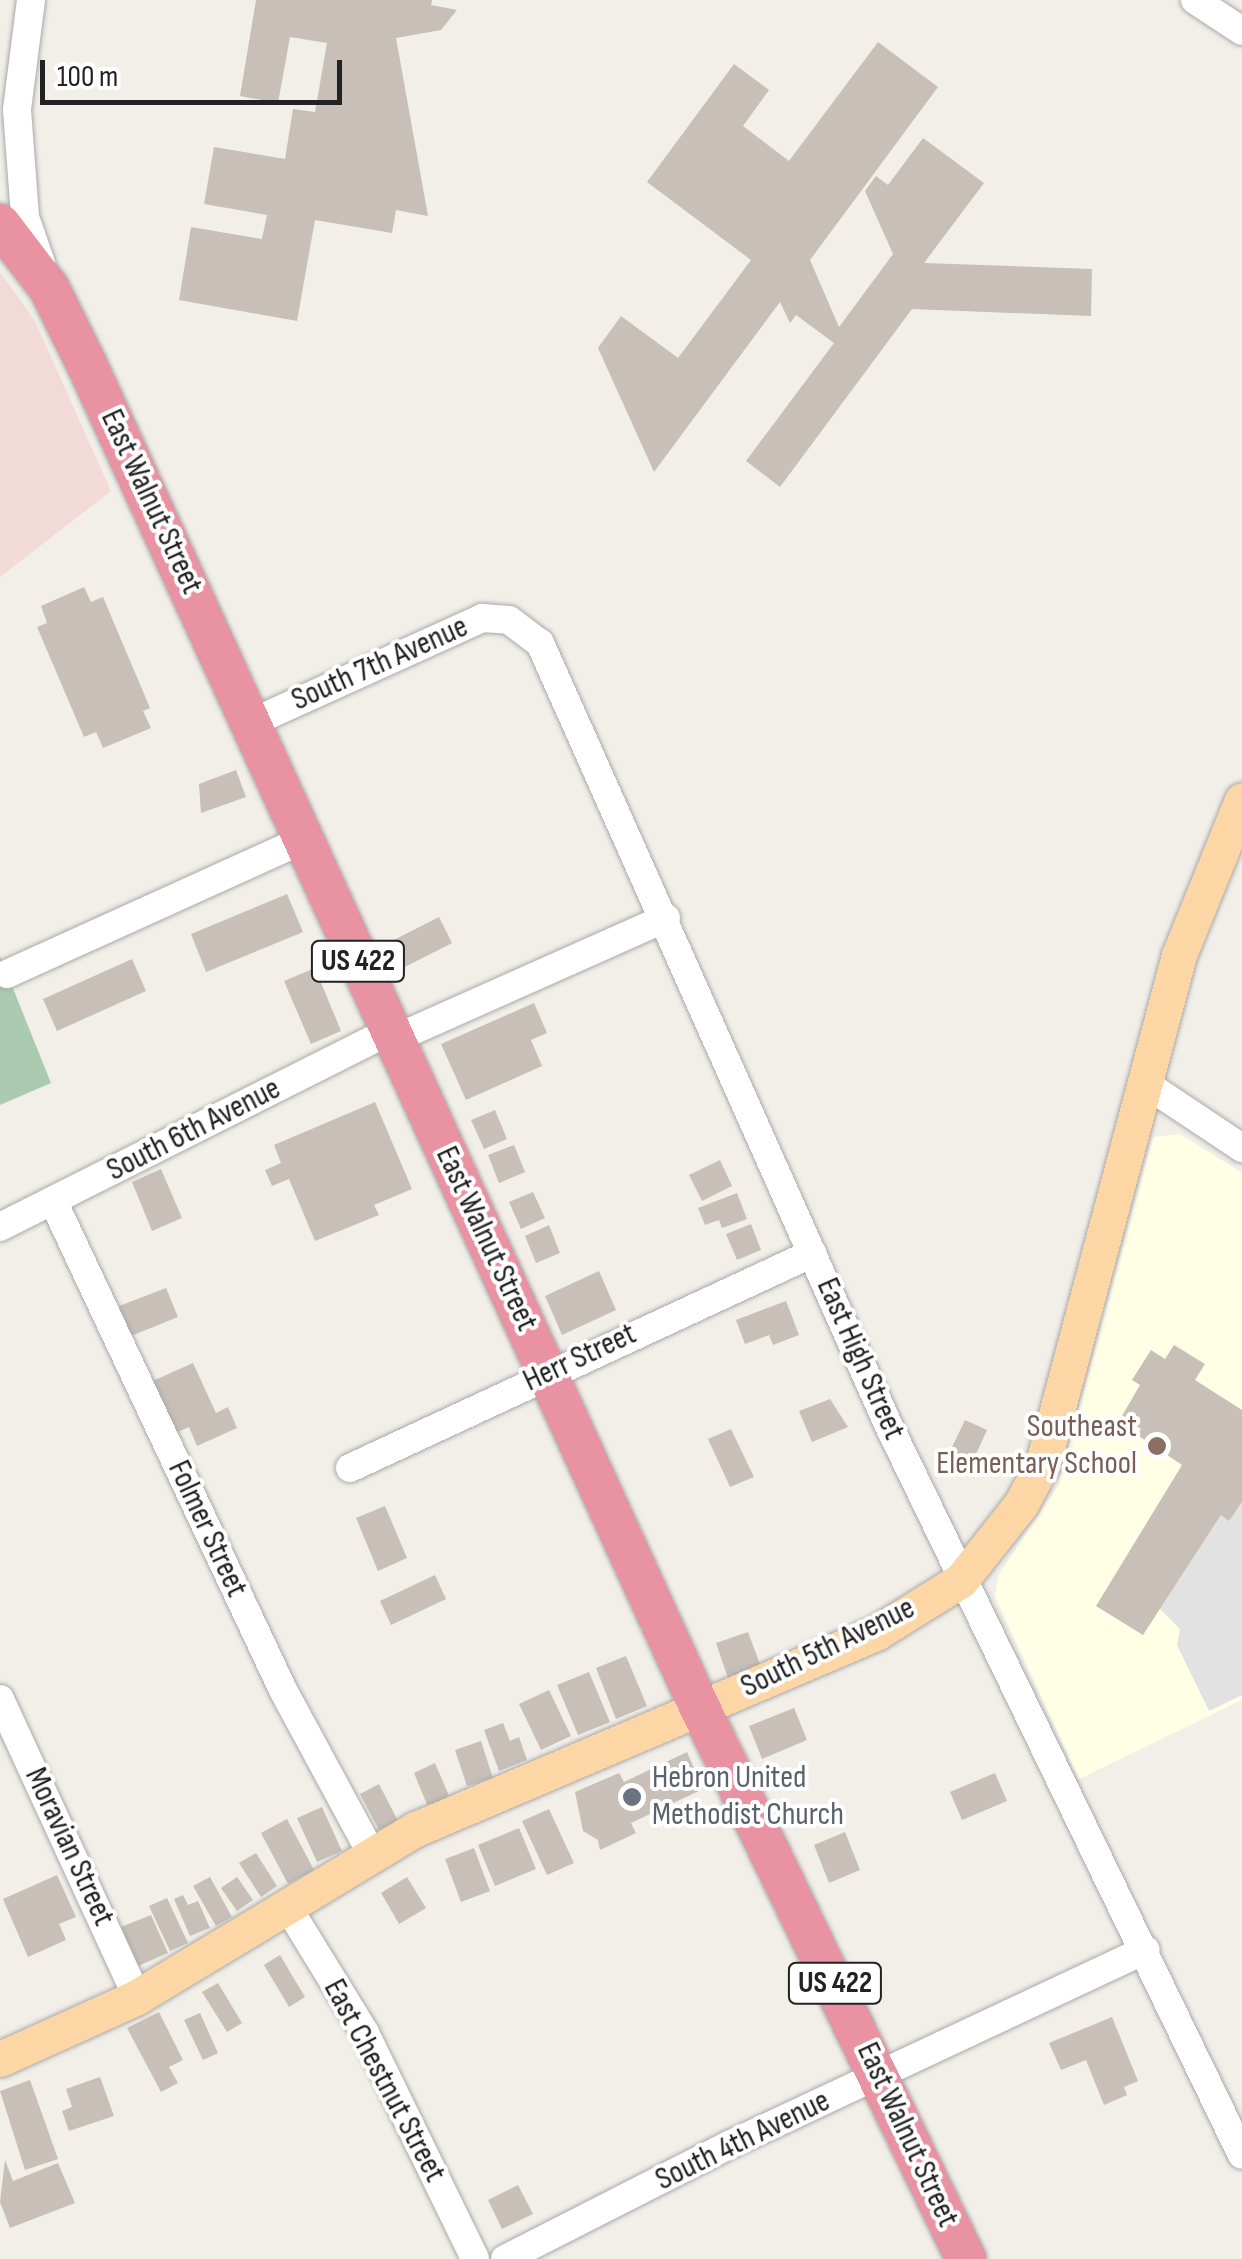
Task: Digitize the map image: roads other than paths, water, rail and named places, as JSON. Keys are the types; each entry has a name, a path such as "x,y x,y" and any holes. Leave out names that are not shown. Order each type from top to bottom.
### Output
{"highway":[{"name":"East Walnut Street","path":"0,224 50,288 253,722 390,1036 549,1371 700,1708 966,2259"}],"main road":[{"name":"South 5th Avenue","path":"0,2059 137,1997 371,1853 876,1633 961,1580 1021,1504 1042,1463 1149,1086 1179,955 1242,800"}],"street":[{"path":"32,0 21,46 20,173 25,217 50,288"},
{"path":"1195,0 1242,32"},
{"name":"South 7th Avenue","path":"253,722 482,618 510,620"},
{"name":"East High Street","path":"510,620 540,644 961,1580 1146,1950 1242,2155"},
{"path":"7,974 305,839"},
{"name":"South 6th Avenue","path":"0,1227 390,1036 666,918"},
{"path":"1149,1086 1242,1148"},
{"name":"Folmer Street","path":"53,1200 283,1690 371,1853"},
{"name":"Herr Street","path":"350,1468 549,1371 813,1253"},
{"name":"Moravian Street","path":"0,1699 137,1997"},
{"name":"East Chestnut Street","path":"287,1906 365,2033 475,2259"},
{"name":"South 4th Avenue","path":"504,2259 1146,1950"}],"place":[{"name":"Southeast Elementary School","path":"1157,1446"},
{"name":"Hebron United Methodist Church","path":"632,1797"}]}
